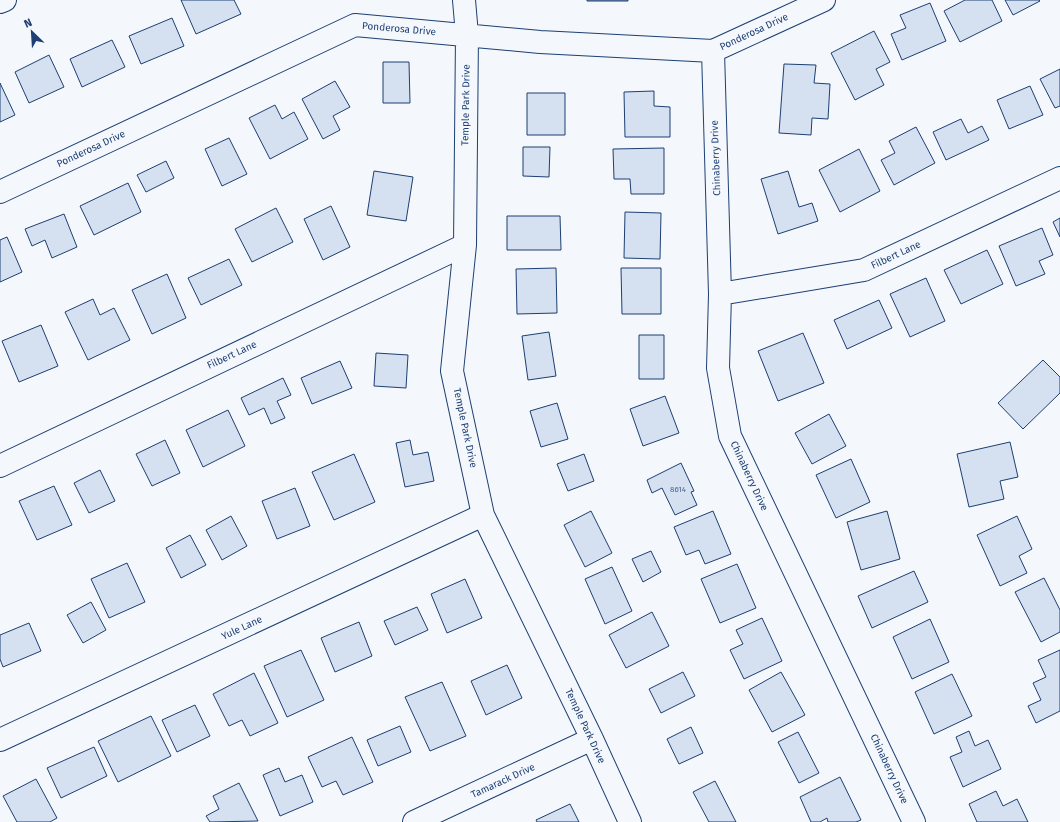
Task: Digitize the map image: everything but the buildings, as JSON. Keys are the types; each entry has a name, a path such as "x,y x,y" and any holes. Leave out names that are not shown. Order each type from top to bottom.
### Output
{"street":[{"path":"0,2 5,0"},
{"name":"Temple Park Drive","path":"464,0 467,35 465,245 452,371 483,515 592,739 630,822"},
{"name":"Ponderosa Drive","path":"0,192 355,25 540,42 713,51 824,0"},
{"name":"Chinaberry Drive","path":"713,51 720,294 718,368 730,436 914,822"},
{"name":"Filbert Lane","path":"720,294 864,270 1060,178"},
{"name":"Filbert Lane","path":"0,466 465,245"},
{"name":"Yule Lane","path":"0,740 483,515"},
{"name":"Tamarack Drive","path":"414,822 592,739"}]}
